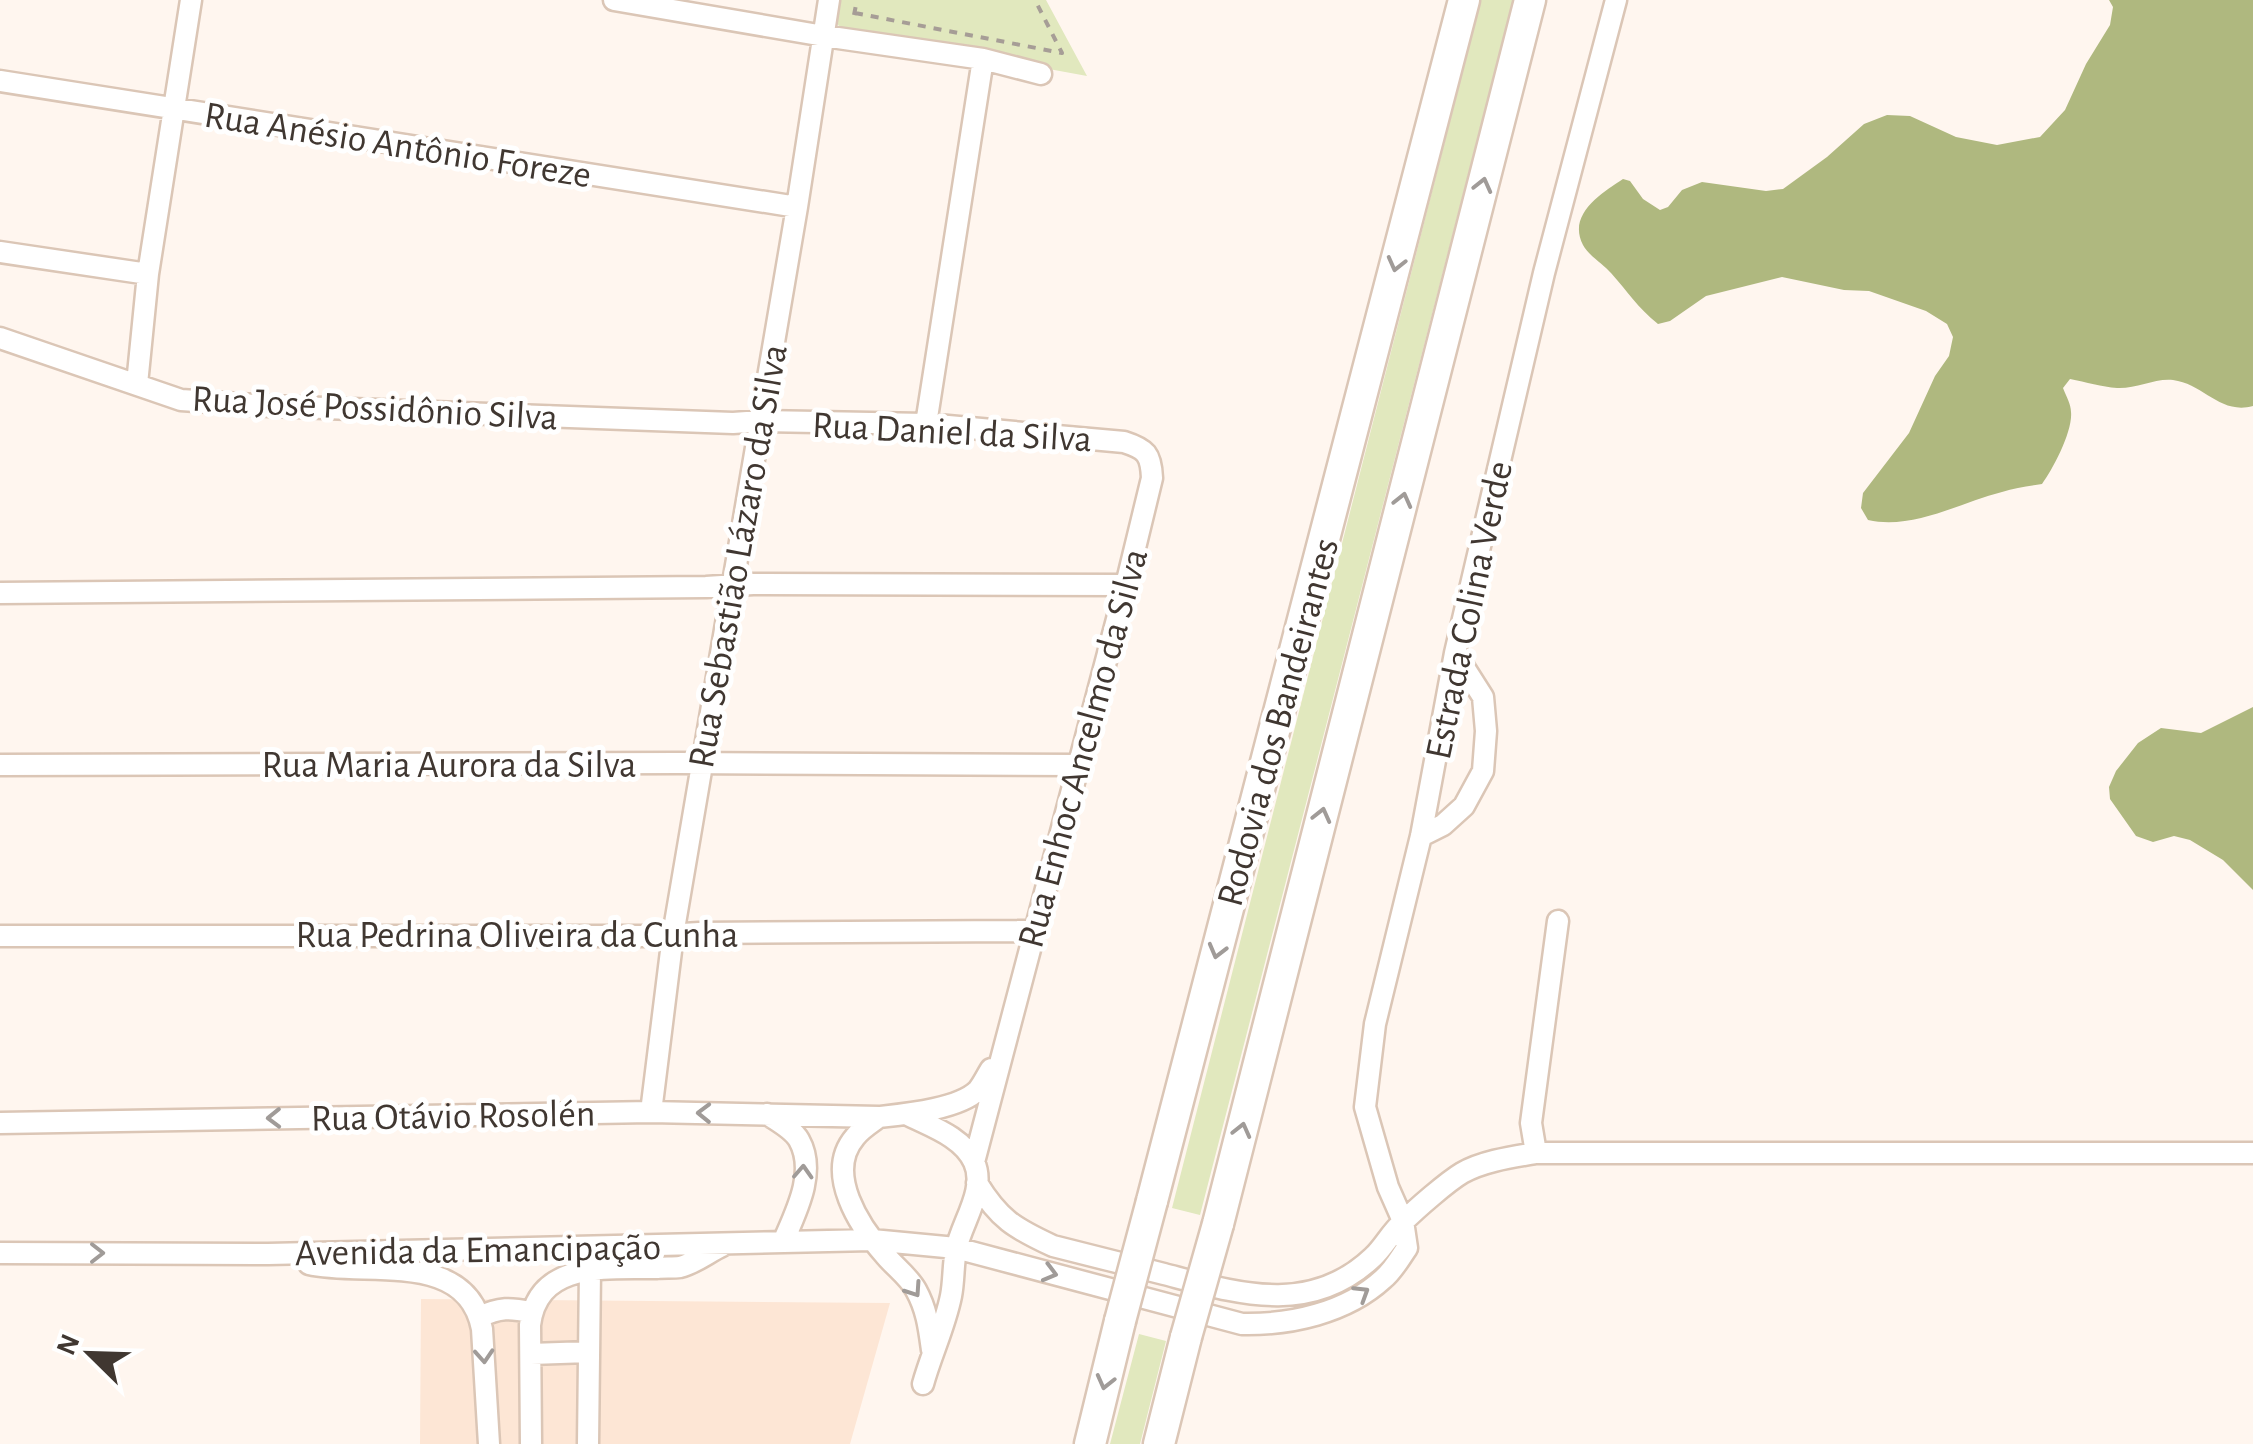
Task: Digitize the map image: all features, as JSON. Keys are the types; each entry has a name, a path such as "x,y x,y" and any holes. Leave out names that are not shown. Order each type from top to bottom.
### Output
{"highway":[{"name":"Rodovia dos Bandeirantes","path":"1090,1444 1464,0"},
{"name":"Rodovia dos Bandeirantes","path":"1159,1444 1530,0"}],"street":[{"path":"136,384 148,274 192,0"},
{"path":"614,0 983,59 1041,74"},
{"name":"Rua Sebastião Lázaro da Silva","path":"651,1112 673,935 829,0"},
{"name":"Estrada Colina Verde","path":"1403,1221 1388,1187 1365,1107 1375,1024 1421,836 1455,653 1544,273 1616,0"},
{"path":"926,424 983,59"},
{"name":"Rua Anésio Antônio Foreze","path":"0,81 797,207"},
{"path":"0,252 148,274"},
{"name":"Rua José Possidônio Silva","path":"0,338 181,400 733,423 761,421"},
{"name":"Rua Daniel da Silva","path":"761,421 926,424 1124,442 1142,448"},
{"name":"Rua Enhoc Ancelmo da Silva","path":"976,1172 1002,1050 1152,478 1152,462 1142,448"},
{"path":"0,593 1126,584"},
{"path":"1421,836 1443,825 1464,806 1484,772 1483,697 1455,653"},
{"name":"Rua Maria Aurora da Silva","path":"0,766 1078,765"},
{"path":"1536,1153 1530,1123 1558,921"},
{"name":"Rua Pedrina Oliveira da Cunha","path":"0,936 1034,931"},
{"name":"Rua Enhoc Ancelmo da Silva","path":"906,1114 960,1102 978,1090 1002,1050"},
{"name":"Rua Otávio Rosolén","path":"0,1123 651,1112 906,1114"},
{"path":"767,1114 797,1136 806,1162 800,1202 783,1242"},
{"path":"906,1114 960,1144 993,1209 1030,1235 1052,1246 1241,1294 1291,1295 1315,1292 1338,1282 1375,1256 1403,1221 1462,1173 1504,1158 1536,1153 2253,1153"},
{"path":"879,1116 854,1138 845,1155 843,1172 855,1211 872,1240 914,1286 927,1312 932,1352"},
{"path":"923,1384 951,1296 956,1248 970,1210 976,1172"},
{"path":"956,1248 1242,1324 1260,1324 1314,1316 1369,1290 1385,1278 1408,1248 1403,1221"},
{"name":"Avenida da Emancipação","path":"0,1253 268,1254 872,1240 956,1248"},
{"path":"531,1444 532,1312 546,1287 564,1276 590,1270 681,1267 728,1243"},
{"path":"268,1254 316,1265 420,1272 448,1280 469,1296 480,1317 489,1444"},
{"path":"588,1444 590,1270"},
{"path":"480,1317 496,1309 532,1312"},
{"path":"531,1354 589,1352"}],"path":[{"path":"856,0 855,13 1062,53 1034,0"}],"shaded area":[{"path":"421,1299 890,1303 850,1444 420,1444"}],"green space":[{"path":"838,0 1046,0 1087,76 842,31 835,20"},
{"path":"1481,0 1513,0 1200,1215 1172,1208"},
{"path":"2109,0 2253,0 2253,406 2241,408 2221,403 2173,380 2117,388 2070,379 2063,388 2071,409 2069,429 2042,484 1919,518 1868,520 1861,508 1863,493 1909,433 1935,376 1949,356 1953,337 1947,324 1926,311 1869,291 1782,277 1706,296 1670,321 1658,324 1583,245 1579,234 1583,214 1623,179 1660,210 1668,207 1682,190 1702,182 1766,191 1783,189 1864,124 1887,115 1910,116 1956,137 1997,145 2040,137 2065,110 2110,25 2113,7"},
{"path":"2253,707 2253,890 2223,860 2190,840 2174,836 2153,842 2136,836 2110,799 2109,787 2138,743 2161,728 2201,733"},
{"path":"1139,1334 1166,1341 1140,1444 1110,1444"}]}
